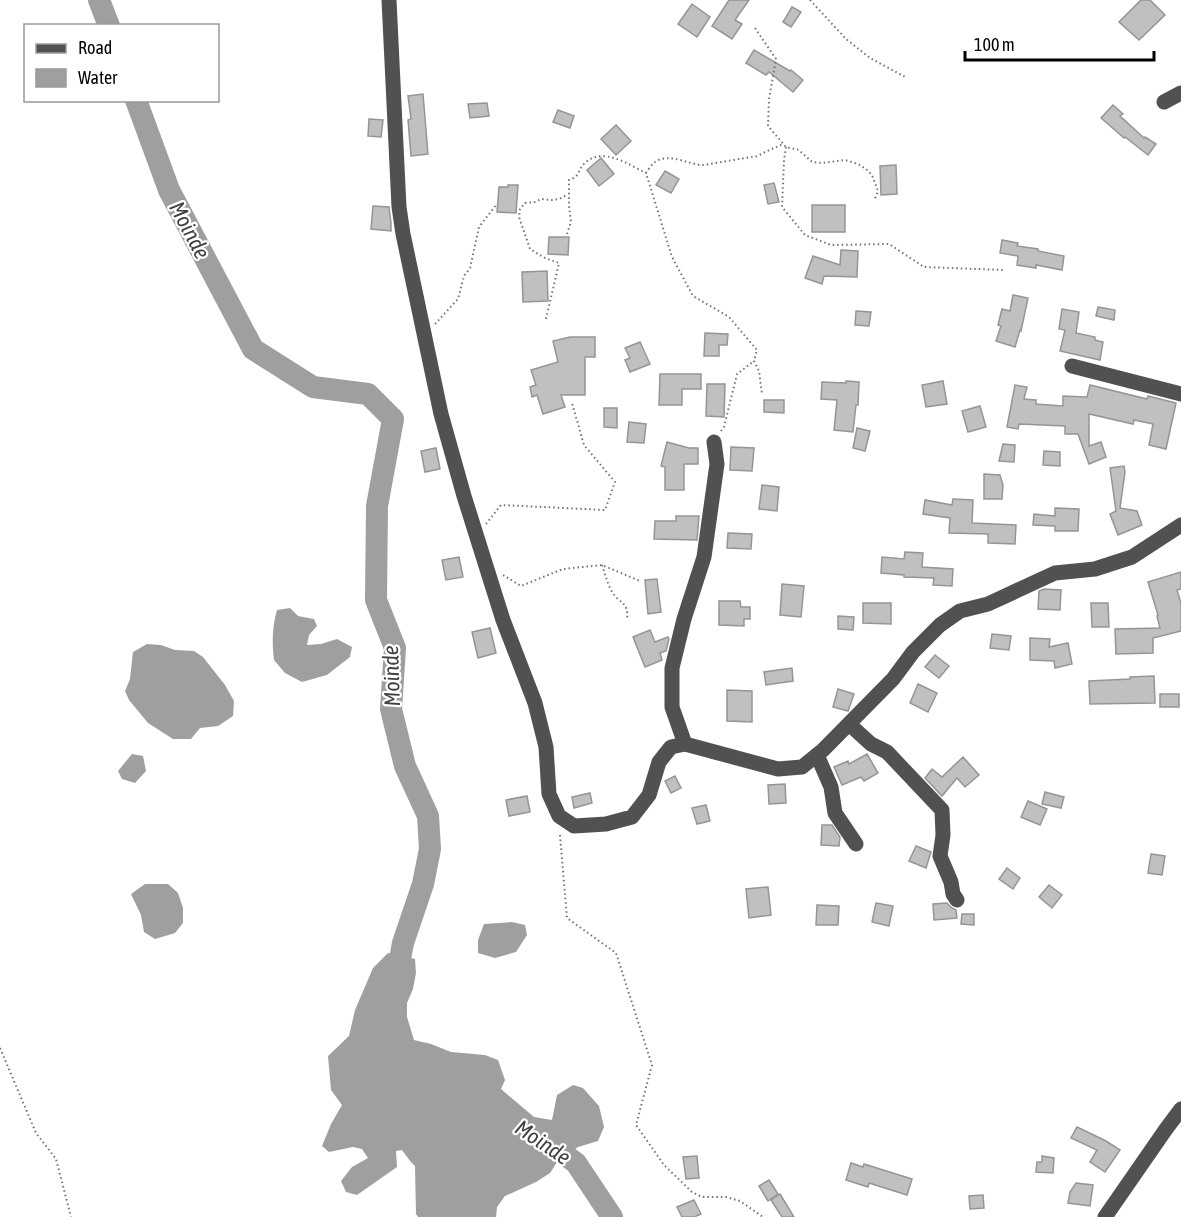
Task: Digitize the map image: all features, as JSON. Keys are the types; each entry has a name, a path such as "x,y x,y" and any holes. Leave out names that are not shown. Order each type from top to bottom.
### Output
{"street":[{"path":"388,0 399,207 403,234 441,414 502,620 535,703 546,747 549,794 559,816 574,826 606,824 632,816 649,795 659,762 671,747 685,744 778,769 802,767 817,755 893,679 913,652 940,625 960,611 988,604 1055,573 1095,569 1132,557 1178,532"},
{"path":"1164,102 1181,93"},
{"path":"1072,366 1181,394"},
{"path":"685,744 672,707 672,668 684,619 704,557 717,464 714,442"},
{"path":"849,724 871,744 887,752 942,810 943,835 940,856 951,882 952,894 957,900"},
{"path":"817,755 831,787 835,813 856,844"},
{"path":"1105,1217 1181,1109"}],"path":[{"path":"810,0 846,39 870,58 907,78"},
{"path":"755,28 776,59 769,99 768,126 785,145 799,150 812,162 845,160 866,169 872,175 878,191 874,201"},
{"path":"646,173 655,161 671,158 703,165 759,156 785,145"},
{"path":"785,145 782,207 805,235 831,245 889,244 924,267 1004,270"},
{"path":"567,234 571,222 568,194 570,180 579,174 585,163 598,157 613,156 646,173 672,257 693,296 729,317 757,350 754,361 737,374 724,427 714,442"},
{"path":"546,319 559,263 530,249 519,217 520,209 525,203 542,199 559,199 568,194"},
{"path":"424,333 435,325 458,299 464,276 470,268 479,227 496,205"},
{"path":"754,361 759,371 762,394"},
{"path":"483,528 501,505 605,510 615,482 584,445 572,403"},
{"path":"488,572 499,573 521,586 563,569 602,565 640,581"},
{"path":"602,565 611,590 628,610 627,620"},
{"path":"559,816 567,918 616,953 652,1065 636,1125 664,1165 692,1192 702,1197 726,1197 740,1201 764,1217"},
{"path":"0,1048 36,1133 56,1159 71,1217"}],"water":[{"path":"290,608 298,616 314,619 317,626 309,635 307,645 337,639 352,647 350,657 327,675 302,682 285,673 274,660 273,629 277,610"},
{"path":"147,644 161,645 175,650 194,651 203,657 225,685 234,701 233,716 218,726 200,728 191,739 173,739 148,723 129,700 125,691 130,679 133,652"},
{"path":"132,754 143,756 146,771 135,783 122,779 118,771"},
{"path":"145,884 168,884 178,893 183,908 183,923 175,933 155,939 144,932 141,915 131,894"},
{"path":"512,922 525,925 527,935 516,952 495,958 478,953 478,940 484,924"},
{"path":"388,953 415,959 416,973 407,1003 407,1017 414,1040 451,1052 485,1055 498,1060 505,1080 501,1089 534,1117 552,1120 557,1095 573,1085 583,1088 599,1106 604,1127 598,1141 578,1147 557,1162 550,1173 505,1196 497,1207 496,1217 418,1217 416,1214 415,1166 402,1150 396,1151 397,1167 357,1195 346,1192 341,1181 352,1167 368,1158 362,1149 353,1147 329,1152 322,1146 342,1105 331,1090 328,1056 349,1036 355,1010 373,968"}],"building":[{"path":"729,0 749,0 735,20 742,24 732,39 712,26"},
{"path":"1141,0 1150,0 1165,15 1139,40 1119,22"},
{"path":"692,4 710,17 697,37 678,24"},
{"path":"792,7 801,12 791,27 783,22"},
{"path":"754,50 791,70 803,80 793,92 769,72 766,75 746,63"},
{"path":"423,94 428,154 411,156 408,120 411,119 408,96"},
{"path":"487,103 489,116 470,118 468,104"},
{"path":"1113,105 1123,114 1120,116 1144,138 1156,144 1148,155 1101,118"},
{"path":"558,110 574,116 570,128 553,122"},
{"path":"369,119 383,120 381,137 368,136"},
{"path":"616,125 631,141 616,155 601,139"},
{"path":"601,158 614,174 599,186 587,170"},
{"path":"896,165 897,194 881,195 880,166"},
{"path":"665,171 679,179 671,193 656,185"},
{"path":"774,183 779,202 768,204 764,185"},
{"path":"508,185 518,185 516,213 497,212 499,187 508,187"},
{"path":"812,205 845,205 845,232 812,232"},
{"path":"373,206 389,207 391,231 371,229"},
{"path":"549,237 569,237 568,255 548,254"},
{"path":"1002,240 1018,243 1017,246 1064,256 1062,270 1036,265 1036,268 1017,265 1018,256 1000,253"},
{"path":"841,250 858,251 857,277 824,276 822,284 805,278 813,256 840,265"},
{"path":"547,271 548,301 523,302 522,272"},
{"path":"1013,295 1028,298 1015,347 996,341 1001,326 998,325 1002,309 1010,311"},
{"path":"1098,307 1115,310 1114,320 1096,316"},
{"path":"1062,309 1079,312 1076,333 1095,337 1095,340 1103,342 1100,360 1060,351 1065,330 1059,329"},
{"path":"856,311 871,312 869,326 855,325"},
{"path":"705,333 728,334 727,345 719,345 719,356 704,356"},
{"path":"570,337 595,337 595,357 585,357 585,395 561,395 565,407 543,414 537,395 532,397 530,387 536,385 531,370 558,362 553,341"},
{"path":"640,342 650,364 630,372 625,360 630,358 625,348"},
{"path":"660,374 701,374 701,389 682,389 682,405 659,405"},
{"path":"846,381 859,382 853,432 834,430 837,400 821,399 822,382 846,383"},
{"path":"943,381 947,404 926,407 922,385"},
{"path":"707,384 725,384 724,417 706,416"},
{"path":"1015,385 1027,387 1024,399 1036,400 1036,404 1063,406 1063,396 1087,397 1090,385 1147,399 1148,396 1176,403 1166,449 1149,445 1153,424 1134,420 1133,424 1089,414 1089,446 1101,442 1106,457 1089,464 1078,434 1065,434 1065,426 1019,424 1018,429 1007,427"},
{"path":"764,400 784,400 784,413 764,412"},
{"path":"980,406 986,427 968,432 962,411"},
{"path":"604,408 617,408 617,428 604,427"},
{"path":"629,422 646,424 644,443 627,442"},
{"path":"857,428 870,431 865,451 853,448"},
{"path":"667,442 698,448 698,464 684,464 684,490 665,490 665,467 661,466"},
{"path":"1003,444 1015,445 1014,462 999,461"},
{"path":"731,447 754,448 752,471 730,470"},
{"path":"436,448 440,469 425,472 421,451"},
{"path":"1044,451 1060,452 1060,466 1043,465"},
{"path":"1124,466 1120,508 1137,511 1142,525 1118,535 1110,514 1116,511 1110,468"},
{"path":"984,474 1000,475 1003,485 1002,499 984,499"},
{"path":"762,485 779,487 777,511 759,509"},
{"path":"953,499 973,500 972,523 1016,525 1015,544 988,543 988,534 949,533 950,518 923,514 925,500 952,505"},
{"path":"1055,508 1079,509 1078,531 1055,531 1055,526 1033,525 1034,514 1055,516"},
{"path":"676,516 699,516 697,540 654,539 655,521 676,521"},
{"path":"728,533 752,534 751,549 727,548"},
{"path":"905,552 923,553 922,567 953,569 952,586 933,585 934,578 904,577 904,575 881,573 882,557 904,559"},
{"path":"459,557 463,577 446,580 442,560"},
{"path":"1181,572 1181,589 1177,590 1181,603 1181,631 1153,638 1153,653 1116,654 1115,629 1160,628 1148,582"},
{"path":"657,579 661,612 648,614 645,580"},
{"path":"782,584 804,586 801,617 780,615"},
{"path":"1061,590 1060,610 1038,609 1039,591"},
{"path":"719,601 740,601 741,607 750,607 750,619 744,619 744,626 719,625"},
{"path":"863,603 891,603 891,624 863,623"},
{"path":"1091,603 1108,603 1109,627 1092,627"},
{"path":"838,616 854,617 853,630 838,629"},
{"path":"490,628 496,653 478,658 472,632"},
{"path":"650,630 655,642 668,637 669,639 666,651 660,653 662,660 645,667 633,637"},
{"path":"992,634 1011,636 1009,650 990,648"},
{"path":"1030,638 1050,639 1049,647 1068,643 1072,664 1055,668 1054,661 1030,660"},
{"path":"935,655 949,666 939,678 925,667"},
{"path":"792,668 793,681 766,685 764,672"},
{"path":"1154,676 1155,703 1090,704 1089,681"},
{"path":"918,684 937,693 928,712 910,703"},
{"path":"838,689 854,694 848,711 833,707"},
{"path":"727,690 752,691 752,722 727,721"},
{"path":"1160,694 1179,694 1179,707 1160,707"},
{"path":"867,754 878,773 864,781 861,777 842,785 834,767 848,761 849,764"},
{"path":"963,757 979,775 965,787 957,778 942,796 925,778 932,769 942,777"},
{"path":"675,776 681,788 671,793 665,781"},
{"path":"785,784 786,803 769,804 768,785"},
{"path":"1045,792 1064,797 1061,808 1042,804"},
{"path":"590,793 592,803 574,808 572,797"},
{"path":"527,796 530,812 509,816 506,800"},
{"path":"1028,801 1047,809 1040,825 1021,817"},
{"path":"706,805 710,821 697,824 692,808"},
{"path":"822,825 832,825 840,837 839,846 821,845"},
{"path":"916,846 931,852 926,868 909,861"},
{"path":"1151,854 1165,856 1162,875 1148,873"},
{"path":"1007,868 1020,878 1013,889 999,879"},
{"path":"1049,885 1062,895 1052,908 1039,897"},
{"path":"768,887 771,915 749,918 746,889"},
{"path":"876,903 893,906 889,926 872,922"},
{"path":"947,903 956,910 957,918 934,920 933,904"},
{"path":"817,905 839,906 838,925 816,925"},
{"path":"962,914 974,914 974,925 961,924"},
{"path":"1077,1127 1120,1150 1105,1172 1090,1162 1097,1150 1071,1138"},
{"path":"697,1156 699,1178 686,1179 683,1157"},
{"path":"1042,1156 1054,1158 1053,1173 1036,1172 1037,1162 1042,1162"},
{"path":"851,1163 863,1167 864,1164 912,1179 907,1195 869,1183 868,1187 846,1180"},
{"path":"769,1180 778,1194 768,1201 759,1186"},
{"path":"1076,1183 1093,1185 1090,1206 1068,1203 1070,1192"},
{"path":"780,1194 794,1217 782,1217 771,1200"},
{"path":"983,1195 984,1208 970,1209 969,1196"},
{"path":"694,1200 701,1214 694,1217 682,1217 677,1207"}],"waterway":[{"name":"Moinde","path":"99,0 108,24"},
{"name":"Moinde","path":"137,102 169,190 253,349 313,387 368,394 393,419 377,506 376,600 395,648 391,709 405,766 428,816 430,849 423,884 403,943 395,986"},
{"name":"Moinde","path":"542,1138 576,1163 612,1217"}]}
